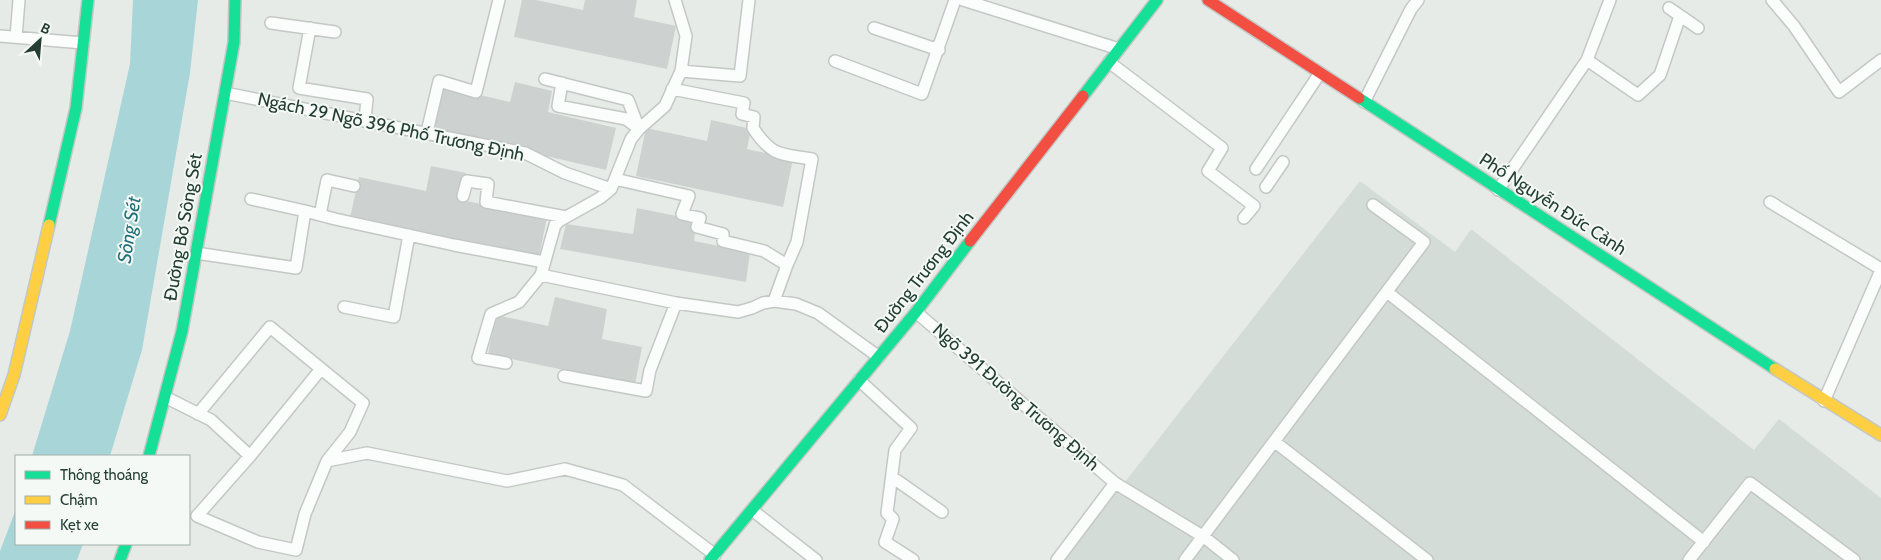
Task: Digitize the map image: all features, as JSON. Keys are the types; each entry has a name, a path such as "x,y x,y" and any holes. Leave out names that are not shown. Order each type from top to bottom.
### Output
{"street":[{"path":"0,415 14,375 76,108 88,0"},
{"name":"Đường Bờ Sông Sét","path":"149,455 182,331 234,42 235,0"},
{"name":"Đường Trương Định","path":"712,557 916,312 1157,0"},
{"name":"Phố Nguyễn Đức Cảnh","path":"1208,0 1824,401 1881,435"},
{"path":"120,560 126,545"}],"lane":[{"path":"16,37 19,0"},
{"path":"427,132 439,81 476,92 499,0"},
{"path":"506,363 478,358 491,314 519,302 541,275 554,227 559,221 600,198 613,184 631,139 639,129 665,106 681,71 686,36 675,0"},
{"path":"681,71 740,76 749,0"},
{"path":"835,61 922,94 954,0"},
{"path":"964,0 1119,48"},
{"path":"1364,103 1418,0"},
{"path":"1498,190 1587,60 1610,0"},
{"path":"1772,0 1794,26 1839,92 1881,60"},
{"path":"1669,8 1698,28"},
{"path":"1587,60 1638,95 1660,75 1680,16"},
{"path":"271,23 335,32"},
{"path":"310,28 299,88 367,99 365,120"},
{"path":"874,28 938,50"},
{"path":"0,36 84,43"},
{"path":"1109,62 1222,148 1208,171 1254,206 1244,218"},
{"path":"1276,173 1258,166 1320,73"},
{"path":"545,79 628,100 639,129"},
{"path":"562,83 558,106 626,119 639,129"},
{"path":"672,89 744,103 742,114 754,117 752,128 762,142 776,153 812,159 797,242 774,301"},
{"name":"Ngách 29 Ngõ 396 Phố Trương Định","path":"225,92 524,153 564,173 613,184 689,196 682,214 700,218 697,227 723,234 722,241 764,251 787,265"},
{"path":"1266,187 1283,162"},
{"path":"320,215 327,180 354,186"},
{"path":"463,196 467,181 488,184 486,202 566,217"},
{"path":"251,199 409,235 544,262"},
{"path":"1770,202 1881,270 1824,401"},
{"path":"1186,560 1424,242 1373,205"},
{"path":"196,253 296,268 305,211"},
{"path":"344,307 394,316 409,235"},
{"path":"541,275 676,303 738,312 774,301 796,304 818,313 879,357"},
{"path":"1387,292 1704,542"},
{"path":"564,376 646,391 650,370 676,303"},
{"name":"Ngõ 391 Đường Trương Định","path":"916,312 1115,483 1204,536 1233,560"},
{"path":"198,414 270,326 364,403 350,432 327,461 305,514 296,550 258,542 197,516 250,456 321,369"},
{"path":"860,380 911,428 894,450 887,513 893,519 885,542 912,560"},
{"path":"165,397 211,420 250,456"},
{"path":"1275,442 1427,560"},
{"path":"327,461 367,453 507,481 565,469 622,485 712,557"},
{"path":"892,477 942,512"},
{"path":"1057,560 1115,483"},
{"path":"1689,560 1750,483 1854,560"},
{"path":"752,510 816,560"}],"shaded area":[{"path":"1360,181 1455,252 1471,229 1754,450 1779,419 1881,498 1881,560 1064,560"}],"water":[{"name":"Sông Sét","path":"133,0 198,0 190,73 142,350 110,455 32,455 70,331 130,64"},
{"path":"15,512 15,545 83,545 77,560 0,560 0,551"}],"building":[{"path":"522,0 536,0 583,10 585,0 637,0 634,17 676,26 667,69 514,37"},
{"path":"515,82 552,91 548,112 616,128 606,170 431,129 441,86 510,102"},
{"path":"711,120 751,129 747,149 793,159 783,207 636,176 646,128 707,141"},
{"path":"431,166 466,173 461,200 547,217 539,257 350,218 359,177 426,191"},
{"path":"637,208 696,220 694,241 750,252 746,282 560,249 566,224 633,234"},
{"path":"555,297 607,309 602,339 642,347 635,385 488,354 496,315 548,326"}],"traffic: fast":[{"path":"49,225 76,108 88,0"},
{"path":"149,455 182,331 234,42 235,0"},
{"path":"1083,96 1157,0"},
{"path":"1359,98 1775,369"},
{"path":"710,560 916,312 970,241"},
{"path":"120,560 126,545"}],"traffic: slow":[{"path":"0,415 14,375 49,225"},
{"path":"1775,369 1881,435"}],"traffic: jam":[{"path":"1208,0 1359,98"},
{"path":"970,241 1083,96"}]}
